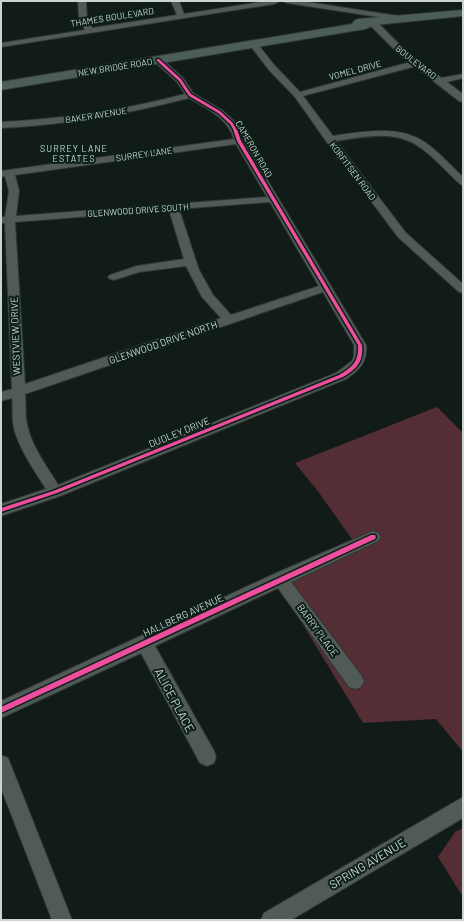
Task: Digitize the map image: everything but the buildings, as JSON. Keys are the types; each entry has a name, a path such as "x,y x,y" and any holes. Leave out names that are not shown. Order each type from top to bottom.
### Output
{"main road":[{"name":"NEW BRIDGE ROAD","path":"253,44 354,23 463,13"},
{"name":"NEW BRIDGE ROAD","path":"1,86 365,25 372,22"}],"street":[{"path":"82,1 83,18 89,31"},
{"path":"175,1 180,17"},
{"name":"THAMES BOULEVARD","path":"1,45 274,1 282,3 287,1 405,19"},
{"path":"346,10 354,13 359,18 359,20 354,23"},
{"name":"BOULEVARD","path":"372,22 395,46 463,99"},
{"name":"KORFITSEN ROAD","path":"253,44 272,68 298,95 329,139 402,235 463,290"},
{"name":"CAMERON ROAD","path":"158,60 180,80 190,95 219,112 231,123 235,129 238,140 360,345 361,352 359,361"},
{"name":"VOMEL DRIVE","path":"298,95 417,64"},
{"path":"439,81 463,76"},
{"name":"BAKER AVENUE","path":"1,125 50,122 102,115 190,95"},
{"path":"329,139 380,134 404,136 423,145 463,182"},
{"name":"SURREY LANE","path":"5,173 238,140"},
{"name":"WESTVIEW DRIVE","path":"5,173 14,184 15,193 6,220 20,424 25,440 55,492"},
{"name":"GLENWOOD DRIVE SOUTH","path":"6,220 274,199"},
{"path":"173,207 190,262 199,283 208,297 229,320"},
{"path":"114,277 137,269 190,262"},
{"name":"GLENWOOD DRIVE NORTH","path":"1,397 326,287"},
{"name":"DUDLEY DRIVE","path":"1,510 55,492 341,376 355,367 359,361"},
{"name":"HALLBERG AVENUE","path":"1,710 373,537"},
{"name":"BARRY PLACE","path":"280,579 355,681"},
{"name":"ALICE PLACE","path":"144,643 206,758"},
{"path":"1,764 62,920"},
{"name":"SPRING AVENUE","path":"271,920 463,807"}],"shaded area":[{"path":"437,407 463,433 463,752 436,719 363,723 278,584 359,549 317,490 295,463"},
{"path":"463,828 463,897 438,857 455,832"}],"cycle path":[{"path":"1,510 55,492 341,376 354,367 359,360 361,351 360,345 239,141 235,129 231,123 219,112 190,95 180,80 158,60"},
{"path":"1,710 373,537"}],"district":[{"name":"SURREY LANE ESTATES","path":"74,154"}]}
